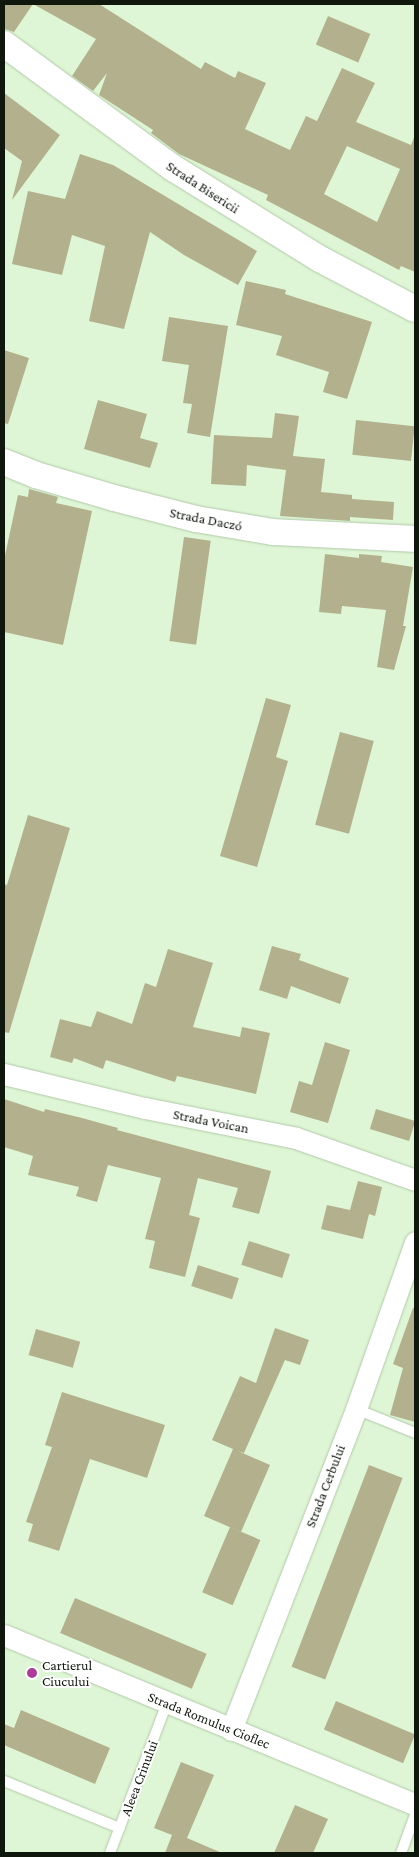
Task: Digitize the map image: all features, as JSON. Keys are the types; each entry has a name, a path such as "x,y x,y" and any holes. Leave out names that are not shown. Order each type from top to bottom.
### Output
{"street":[{"name":"Strada Bisericii","path":"4,44 77,99 189,178 320,259 415,309"},
{"name":"Strada Daczó","path":"4,462 36,475 196,519 273,532 415,539"},
{"name":"Strada Voican","path":"4,1074 145,1108 296,1138 415,1180"},
{"name":"Strada Cerbului","path":"231,1730 356,1409 415,1242"},
{"name":"Strada Romulus Cioflec","path":"4,1635 231,1730 415,1804"}],"lane":[{"path":"356,1409 415,1433"},
{"name":"Aleea Crinului","path":"110,1853 167,1703"},
{"path":"4,1781 120,1828"},
{"path":"401,1853 415,1815"}],"building":[{"path":"4,4 33,4 14,32 4,29"},
{"path":"33,4 99,4 201,69 205,62 235,78 238,71 266,83 245,129 290,150 306,116 317,121 342,68 375,83 356,122 411,145 415,135 415,272 401,266 399,270 266,200 268,195 179,154 151,133 153,130 99,95 107,73 93,91 72,76 96,39","holes":["347,146 400,169 377,222 324,194"]},
{"path":"328,16 370,34 358,63 316,45"},
{"path":"4,93 60,135 12,200 22,161 4,148"},
{"path":"80,154 113,165 257,251 238,285 184,255 150,232 124,329 89,321 105,246 72,235 62,275 12,264 28,191 65,199"},
{"path":"246,281 286,290 285,294 372,322 347,399 323,392 329,372 276,355 282,336 236,325"},
{"path":"169,317 228,326 210,437 187,433 192,404 183,403 189,365 162,361"},
{"path":"4,350 29,358 8,424 4,423"},
{"path":"98,400 147,414 140,438 158,443 150,468 84,449"},
{"path":"275,413 299,416 293,456 325,459 321,492 352,495 352,499 394,502 393,520 350,517 350,521 280,516 286,470 247,465 246,486 211,484 214,435 272,438"},
{"path":"356,420 415,426 411,461 352,455"},
{"path":"29,489 58,497 56,503 92,511 63,645 4,632 4,560 18,495 28,497"},
{"path":"184,537 211,541 196,645 169,641"},
{"path":"325,554 359,558 359,554 382,556 381,562 413,567 403,626 406,626 394,670 377,667 386,610 342,606 341,614 319,612"},
{"path":"266,698 291,705 276,757 288,761 257,867 220,856"},
{"path":"340,732 374,741 349,834 315,825"},
{"path":"28,815 70,828 9,1033 4,1032 4,884 7,885"},
{"path":"272,946 301,954 299,960 349,978 340,1004 291,986 287,999 259,990"},
{"path":"168,949 213,963 193,1027 240,1037 242,1027 270,1033 256,1094 177,1076 175,1082 106,1060 103,1069 74,1058 72,1063 50,1057 60,1019 91,1027 97,1011 132,1024 145,983 156,987"},
{"path":"325,1042 350,1050 328,1123 290,1112 299,1081 312,1085"},
{"path":"4,1099 44,1112 45,1109 82,1118 118,1128 117,1130 271,1171 259,1214 232,1207 238,1188 198,1178 189,1215 200,1218 185,1277 149,1268 155,1241 145,1239 161,1178 108,1165 97,1202 76,1196 79,1187 28,1175 33,1156 4,1147"},
{"path":"376,1109 415,1121 409,1141 370,1129"},
{"path":"358,1181 382,1187 375,1216 369,1214 363,1239 321,1229 327,1205 350,1210"},
{"path":"249,1241 290,1254 282,1278 241,1265"},
{"path":"198,1265 239,1278 232,1299 191,1286"},
{"path":"413,1308 415,1308 415,1422 390,1415 403,1368 393,1364"},
{"path":"275,1328 309,1340 300,1365 285,1360 244,1453 238,1451 270,1465 241,1532 204,1516 233,1449 212,1440 240,1376 256,1383"},
{"path":"36,1329 80,1342 73,1368 29,1355"},
{"path":"62,1392 165,1425 147,1478 90,1459 59,1551 28,1541 33,1524 26,1522 52,1447 45,1445"},
{"path":"369,1465 403,1478 325,1680 292,1667"},
{"path":"230,1527 260,1540 233,1605 202,1592"},
{"path":"75,1598 207,1654 192,1689 60,1633"},
{"path":"336,1701 415,1735 403,1763 324,1730"},
{"path":"21,1710 110,1748 95,1784 4,1745 4,1724 14,1728"},
{"path":"181,1762 214,1775 187,1838 222,1853 165,1853 172,1835 154,1828"},
{"path":"295,1805 328,1819 313,1853 274,1853"}],"place":[{"name":"Cartierul Ciucului","path":"32,1673"}]}
